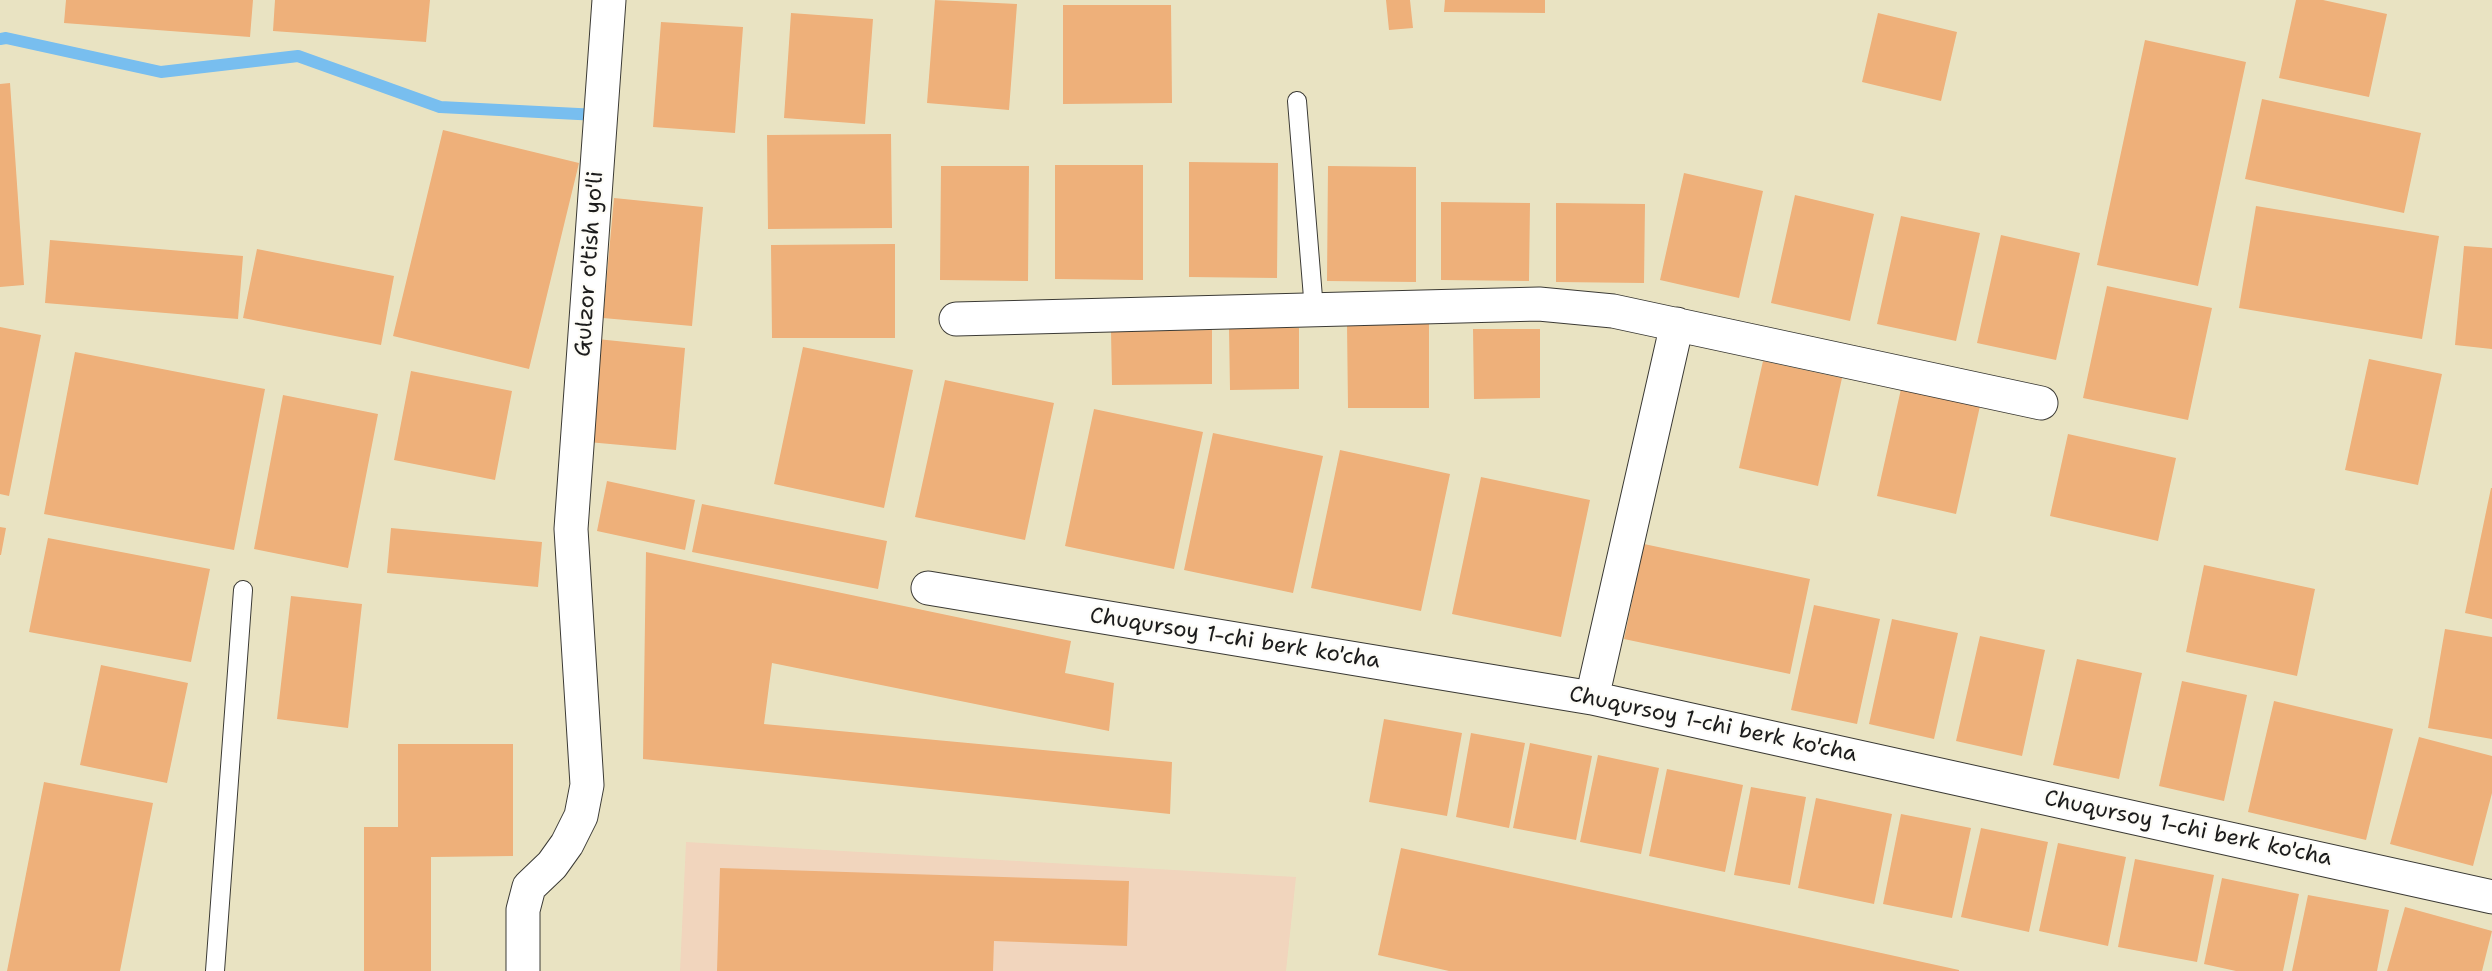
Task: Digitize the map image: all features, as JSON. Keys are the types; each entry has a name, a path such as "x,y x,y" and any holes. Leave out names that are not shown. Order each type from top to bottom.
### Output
{"street":[{"name":"Gulzor o'tish yo'li","path":"523,971 523,910 529,887 552,865 567,844 581,816 587,784 571,529 609,0"},
{"path":"956,319 1539,304 1612,311 2041,403"},
{"path":"1592,698 1677,324"},
{"name":"Chuqursoy 1-chi berk ko'cha","path":"928,588 1592,698 2492,897"}],"lane":[{"path":"609,0 616,0"},
{"path":"1297,101 1314,310"},
{"path":"215,971 243,590"}],"shaded area":[{"path":"686,842 1296,877 1286,971 680,971"}],"building":[{"path":"66,0 253,0 250,37 64,23"},
{"path":"275,0 430,0 426,42 273,31"},
{"path":"935,0 1017,4 1009,110 927,103"},
{"path":"1386,0 1410,0 1413,28 1389,30"},
{"path":"1445,0 1545,0 1545,13 1444,12"},
{"path":"2296,0 2323,0 2387,14 2369,97 2279,78"},
{"path":"1063,5 1171,5 1172,103 1063,104"},
{"path":"791,13 873,19 865,124 784,118"},
{"path":"1878,13 1957,32 1941,101 1862,82"},
{"path":"661,22 743,27 735,133 653,127"},
{"path":"2145,40 2246,62 2198,286 2097,265"},
{"path":"10,83 24,285 0,287 0,84"},
{"path":"2262,99 2421,133 2404,213 2245,179"},
{"path":"443,130 579,163 529,369 393,336"},
{"path":"891,134 892,228 768,229 767,135"},
{"path":"1189,162 1278,163 1277,278 1189,277"},
{"path":"1055,165 1143,165 1143,280 1055,279"},
{"path":"941,166 1029,166 1028,281 940,280"},
{"path":"1328,166 1416,167 1416,282 1327,281"},
{"path":"1684,173 1763,191 1739,298 1660,280"},
{"path":"1795,195 1874,214 1850,321 1771,303"},
{"path":"614,198 703,207 692,326 603,318"},
{"path":"1441,202 1530,203 1529,281 1441,280"},
{"path":"1556,203 1645,204 1644,283 1556,282"},
{"path":"2256,206 2439,236 2422,339 2239,308"},
{"path":"1901,216 1980,233 1956,341 1877,324"},
{"path":"2001,235 2080,253 2056,360 1977,343"},
{"path":"50,240 243,256 238,319 45,303"},
{"path":"895,244 895,338 772,338 771,245"},
{"path":"2464,246 2492,248 2492,349 2455,345"},
{"path":"257,249 394,276 381,345 243,318"},
{"path":"2107,286 2212,308 2188,420 2083,398"},
{"path":"1429,323 1429,408 1348,408 1347,324"},
{"path":"0,327 41,335 9,496 0,494"},
{"path":"1229,328 1299,328 1299,389 1230,390"},
{"path":"1473,329 1540,329 1540,398 1474,399"},
{"path":"1212,330 1212,384 1112,385 1111,331"},
{"path":"597,339 685,348 676,450 588,442"},
{"path":"803,347 913,370 884,508 774,484"},
{"path":"75,352 265,389 234,550 44,514"},
{"path":"2369,359 2442,374 2418,485 2345,470"},
{"path":"1763,361 1842,378 1818,486 1739,468"},
{"path":"411,371 512,391 495,480 394,460"},
{"path":"945,380 1054,403 1025,540 915,517"},
{"path":"1901,389 1980,406 1956,514 1877,496"},
{"path":"283,395 378,414 348,568 254,549"},
{"path":"1094,409 1203,432 1174,569 1065,546"},
{"path":"1213,433 1323,456 1293,593 1184,570"},
{"path":"2068,434 2176,458 2158,541 2050,516"},
{"path":"1340,450 1450,474 1421,611 1311,588"},
{"path":"1481,477 1590,500 1561,637 1452,614"},
{"path":"607,481 695,500 685,550 597,531"},
{"path":"2492,488 2492,619 2465,613"},
{"path":"702,504 887,541 878,589 692,552"},
{"path":"0,527 6,528 1,555 0,555"},
{"path":"391,528 542,542 538,587 387,573"},
{"path":"48,538 210,569 191,662 29,632"},
{"path":"1644,544 1810,579 1790,674 1624,639"},
{"path":"646,552 1071,641 1065,673 1114,683 1109,731 772,663 764,724 1172,762 1170,814 643,759"},
{"path":"2204,565 2315,589 2297,676 2186,652"},
{"path":"291,596 362,604 348,728 277,719"},
{"path":"1814,605 1880,619 1857,724 1791,710"},
{"path":"1892,619 1958,633 1934,739 1869,724"},
{"path":"2445,629 2492,637 2492,739 2428,728"},
{"path":"1980,636 2045,650 2022,756 1956,741"},
{"path":"2077,659 2142,673 2119,779 2053,765"},
{"path":"101,665 188,683 167,783 80,765"},
{"path":"2182,681 2247,695 2224,801 2159,786"},
{"path":"2274,701 2393,729 2366,840 2248,812"},
{"path":"1384,719 1462,733 1447,816 1369,802"},
{"path":"1471,733 1525,743 1509,828 1456,817"},
{"path":"2419,737 2492,756 2492,793 2473,866 2390,844"},
{"path":"1530,743 1592,756 1576,840 1513,828"},
{"path":"398,744 513,744 513,856 431,857 431,971 364,971 364,827 398,827"},
{"path":"1598,755 1659,768 1641,854 1580,842"},
{"path":"1667,769 1743,785 1725,872 1649,856"},
{"path":"44,782 153,803 120,971 7,971"},
{"path":"1751,787 1806,797 1790,885 1734,875"},
{"path":"1816,798 1892,814 1874,904 1798,888"},
{"path":"1901,814 1971,828 1952,918 1883,904"},
{"path":"1981,828 2048,842 2029,932 1961,917"},
{"path":"2058,843 2126,857 2108,946 2039,931"},
{"path":"1401,848 1959,971 1449,971 1378,955"},
{"path":"2135,859 2214,875 2197,962 2118,947"},
{"path":"720,868 1129,881 1127,946 994,941 993,971 717,971"},
{"path":"2222,878 2299,894 2283,971 2236,971 2204,964"},
{"path":"2308,895 2389,910 2377,971 2292,971"},
{"path":"2405,907 2492,931 2482,971 2387,971"}],"waterway":[{"path":"0,39 6,38 161,72 298,56 440,107 598,115"}]}
